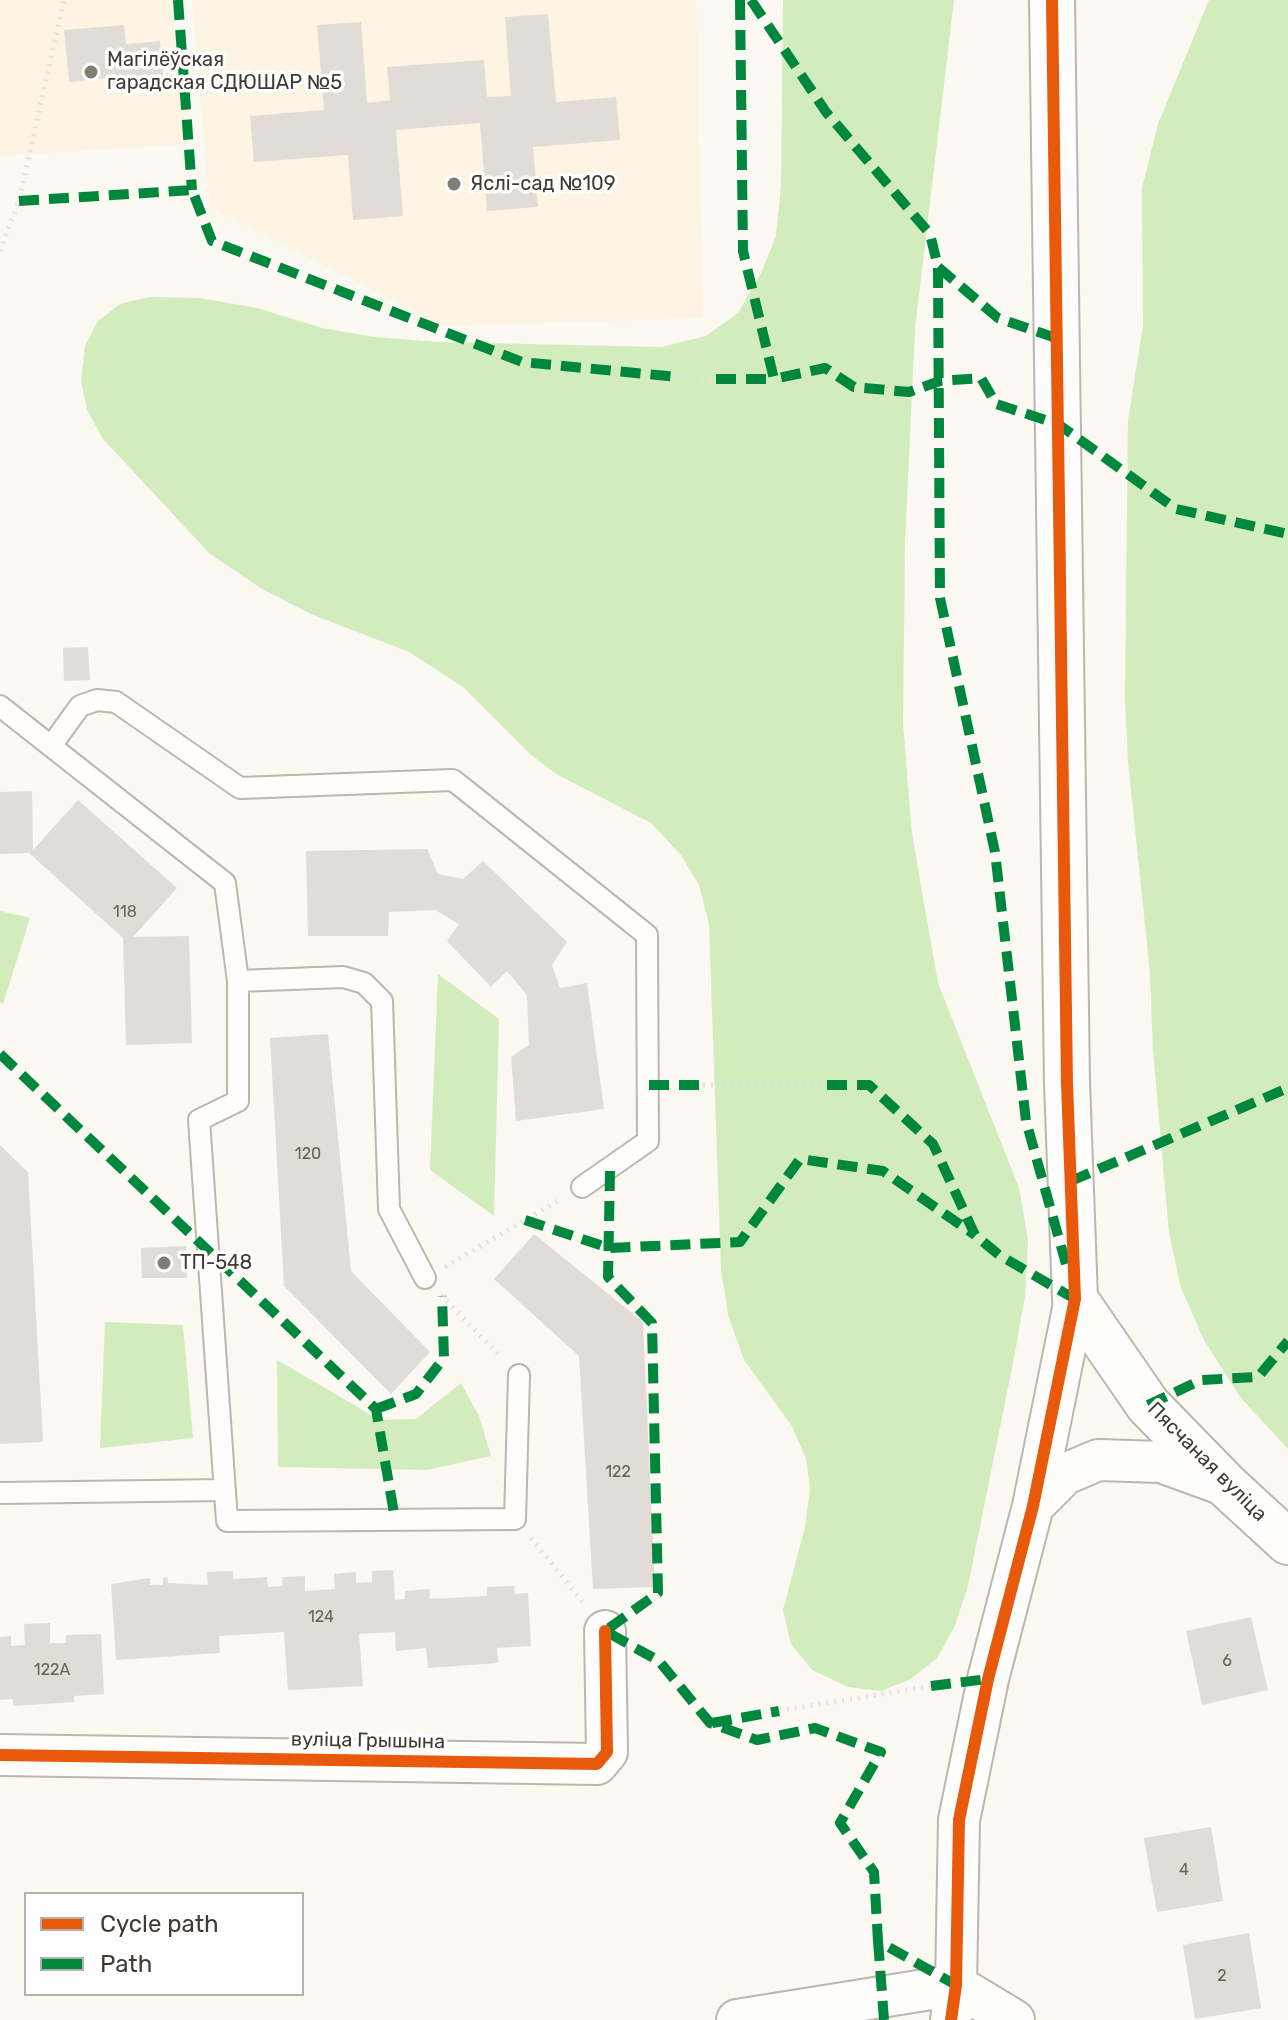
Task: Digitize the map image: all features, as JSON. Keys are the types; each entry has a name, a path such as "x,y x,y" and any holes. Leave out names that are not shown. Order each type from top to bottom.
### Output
{"street":[{"path":"954,2002 959,1820 988,1679 1033,1506 1075,1299 1067,1083 1052,0"},
{"name":"Пясчаная вуліца","path":"1075,1299 1148,1405 1227,1486 1288,1542"},
{"path":"1033,1506 1065,1474 1098,1460 1161,1462 1227,1486"},
{"name":"вуліца Грышына","path":"0,1755 597,1764 607,1752 605,1631"},
{"path":"737,2020 954,2002 1014,2020"}],"lane":[{"path":"51,746 80,706 97,700 116,702 240,788 453,780 647,935 648,1141 582,1187"},
{"path":"0,706 225,883 238,981 238,1101 199,1120 227,1521 515,1519 519,1375"},
{"path":"238,981 343,977 364,983 382,1001 389,1209 425,1278"},
{"path":"0,1493 225,1490"}],"path":[{"path":"0,251 19,201 64,0"},
{"path":"678,377 716,379"},
{"path":"703,1085 827,1085"},
{"path":"519,1375 425,1278 582,1187"},
{"path":"515,1519 605,1631"},
{"path":"779,1711 931,1686"}],"shaded area":[{"name":"Магілёўская гарадская СДЮШАР №5","path":"0,0 173,0 189,144 0,156"},
{"name":"Яслі-сад №109","path":"192,0 696,0 703,318 444,326 210,207"}],"green space":[{"path":"783,0 954,0 915,329 905,542 903,723 912,834 938,983 1019,1188 1028,1240 1025,1296 968,1586 954,1628 937,1658 911,1679 881,1691 848,1687 812,1670 791,1644 783,1610 805,1527 810,1489 806,1459 792,1426 744,1360 728,1315 721,1270 709,924 699,885 681,855 651,823 556,774 530,754 463,687 409,652 311,614 262,589 210,554 103,439 87,410 81,381 85,346 98,321 120,304 149,297 200,298 257,308 322,328 375,337 439,342 661,347 706,336 738,313 762,271 776,236 781,186"},
{"path":"1209,0 1288,0 1288,1449 1240,1397 1204,1340 1181,1288 1169,1233 1153,1051 1150,973 1128,762 1125,697 1128,420 1143,326 1142,188 1158,124"},
{"path":"0,911 30,918 3,1004 0,1002"},
{"path":"438,974 499,1019 494,1216 430,1170"},
{"path":"105,1322 183,1325 193,1438 100,1448"},
{"path":"277,1360 380,1420 416,1419 461,1383 479,1416 491,1456 427,1470 278,1467"}],"building":[{"path":"548,14 556,102 616,97 620,140 533,147 538,207 487,211 480,123 396,130 403,216 353,220 348,155 254,162 250,116 324,110 317,25 361,22 367,103 390,100 387,67 484,60 487,97 511,96 505,17"},
{"path":"124,25 126,44 160,41 164,86 130,89 129,76 69,82 64,30"},
{"path":"88,647 90,680 64,681 63,648"},
{"path":"32,791 33,850 78,800 177,888 133,937 189,936 192,1043 126,1045 123,938 29,853 0,854 0,792"},
{"path":"427,849 438,874 463,879 483,861 567,942 552,965 560,988 587,983 604,1109 516,1121 511,1057 529,1045 527,995 507,971 491,987 447,941 459,924 435,910 389,912 388,936 308,936 306,851"},
{"path":"328,1034 351,1271 430,1352 391,1394 284,1286 270,1038"},
{"path":"0,1145 28,1172 43,1442 0,1444"},
{"path":"534,1234 643,1322 655,1587 593,1589 579,1356 494,1279"},
{"name":"ТП-548","path":"186,1246 187,1278 142,1278 141,1248"},
{"path":"393,1570 395,1600 405,1599 405,1591 429,1589 430,1599 487,1596 487,1587 514,1586 515,1594 528,1593 531,1646 497,1648 498,1663 428,1668 426,1648 396,1651 395,1632 359,1634 363,1686 288,1690 284,1632 219,1636 220,1653 116,1660 111,1584 150,1578 150,1585 163,1585 163,1578 167,1577 168,1583 208,1585 207,1572 233,1571 233,1579 267,1577 268,1587 283,1586 282,1577 305,1576 305,1591 335,1589 334,1574 356,1572 356,1583 372,1582 372,1571"},
{"path":"1251,1617 1268,1690 1202,1705 1186,1631"},
{"path":"50,1623 50,1643 66,1643 66,1635 101,1634 104,1694 74,1696 74,1702 13,1706 13,1699 0,1700 0,1637 11,1636 11,1646 25,1645 24,1624"},
{"path":"1211,1827 1223,1901 1157,1912 1144,1838"},
{"path":"1249,1933 1261,2008 1195,2019 1183,1945"}],"marked path":[{"path":"178,0 192,190"},
{"path":"740,0 743,251 774,379 825,368 854,387 909,392 940,381 981,378 996,404 1058,424 1176,509 1288,534"},
{"path":"751,0 826,112 930,234 938,267 940,598 995,852 1026,1121 1066,1264"},
{"path":"19,201 192,190 212,241 522,362 678,377"},
{"path":"938,267 998,318 1056,338"},
{"path":"716,379 774,379"},
{"path":"0,1054 376,1409 395,1519"},
{"path":"649,1085 703,1085"},
{"path":"827,1085 869,1085 933,1144 975,1235 999,1255 1075,1299"},
{"path":"1071,1181 1288,1088"},
{"path":"525,1220 609,1248 740,1242 800,1159 883,1171 975,1235"},
{"path":"610,1171 608,1277 652,1323 658,1593 605,1631 659,1661 710,1723 757,1740 815,1728 881,1752 840,1823 874,1872 878,1941 956,1985"},
{"path":"376,1409 416,1394 444,1358 442,1296"},
{"path":"1148,1405 1201,1380 1258,1377 1288,1341"},
{"path":"931,1686 988,1679"},
{"path":"712,1723 779,1711"},
{"path":"878,1941 884,2020"}],"cycle path":[{"path":"951,2020 956,1985 959,1820 988,1679 1033,1506 1075,1299 1067,1083 1052,0"},
{"path":"0,1755 597,1764 607,1752 605,1631"}],"place":[{"name":"Магілёўская гарадская СДЮШАР №5","path":"91,72"},
{"name":"Яслі-сад №109","path":"454,184"},
{"name":"ТП-548","path":"164,1263"}]}
